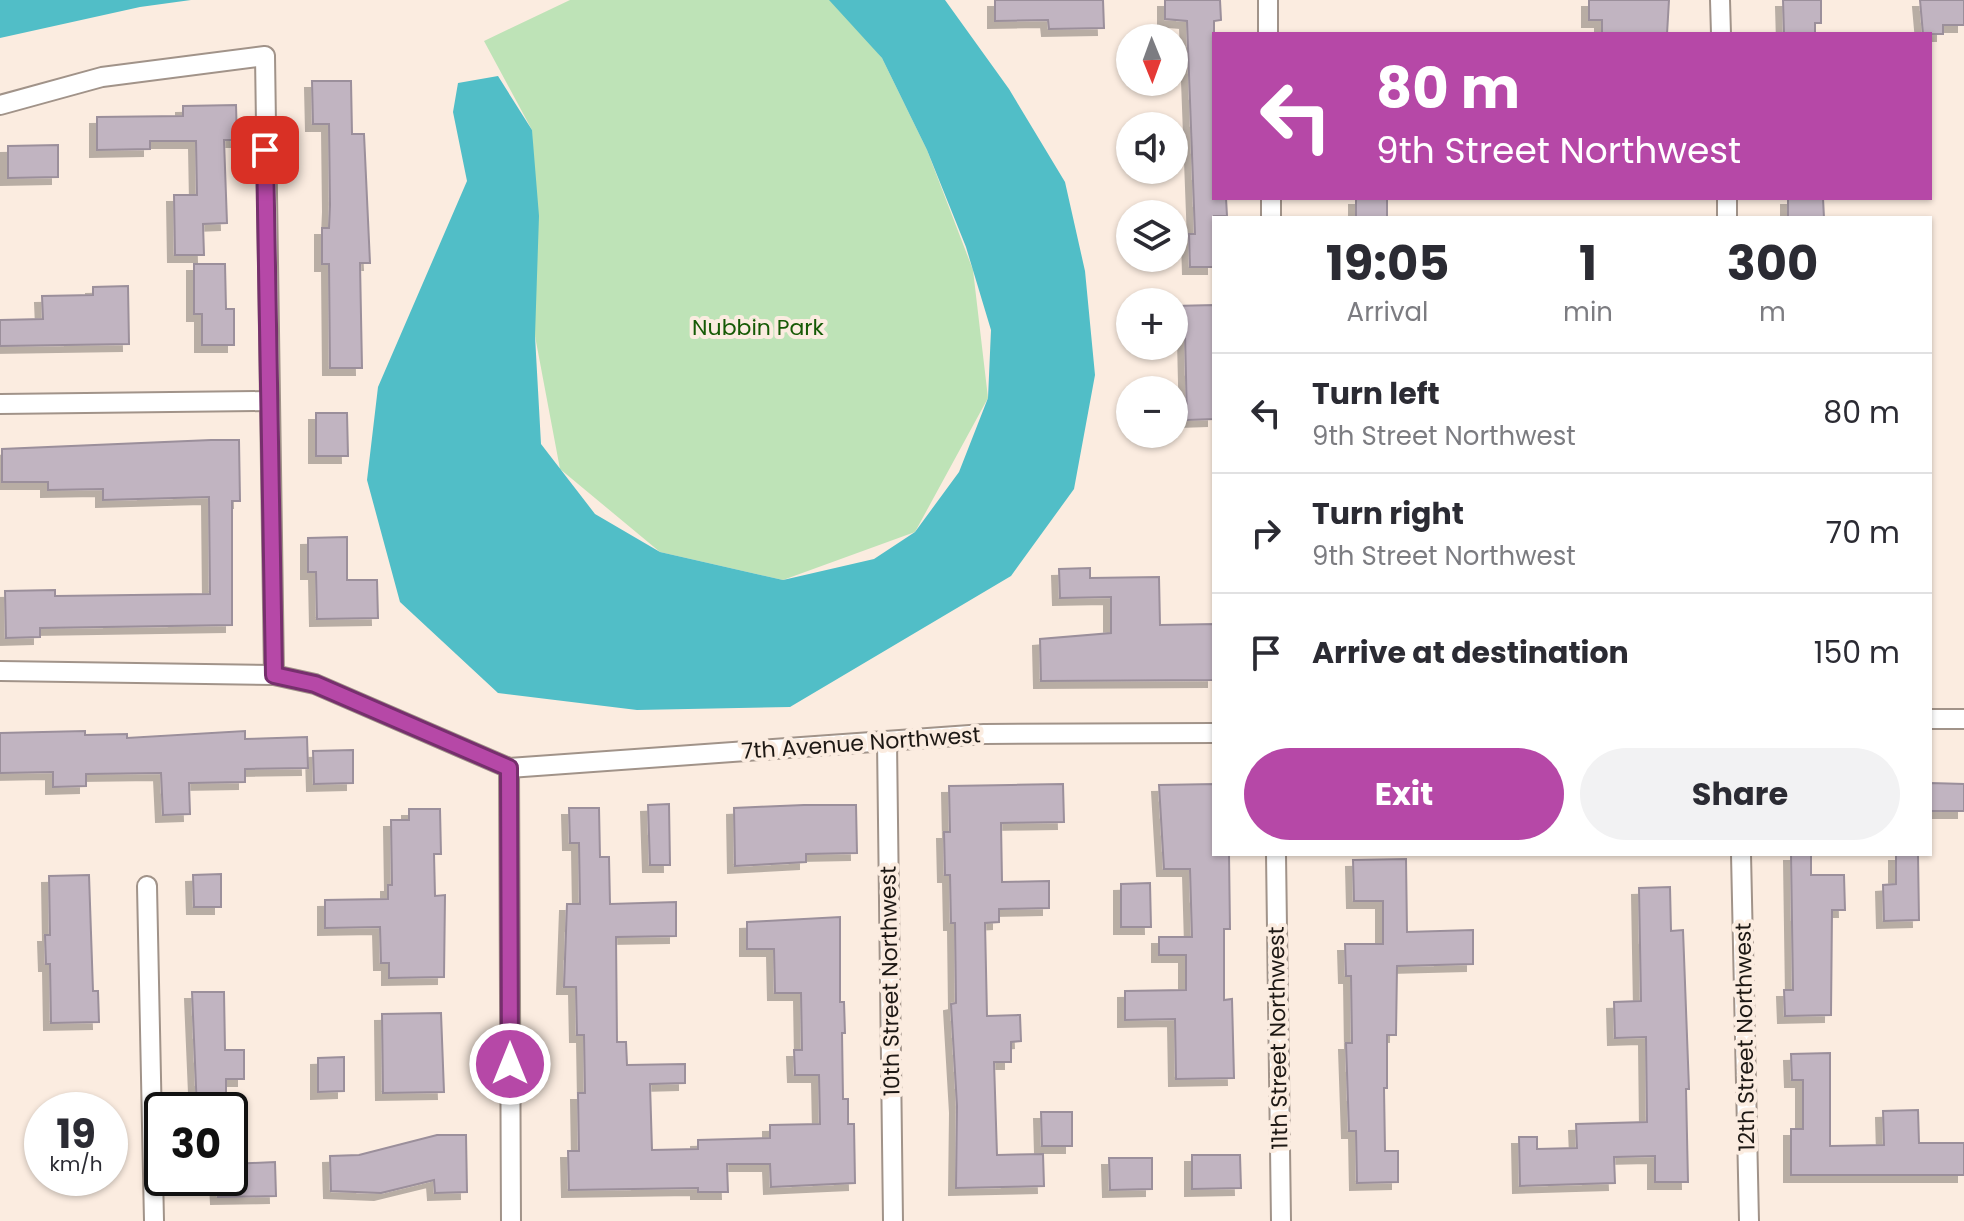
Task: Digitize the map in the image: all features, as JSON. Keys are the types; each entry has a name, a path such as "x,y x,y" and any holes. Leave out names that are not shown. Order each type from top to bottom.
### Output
{"street":[{"path":"1268,0 1268,32"},
{"path":"1720,0 1721,32"},
{"path":"0,105 102,77 265,56 267,401 274,675"},
{"path":"0,404 267,401"},
{"path":"0,671 274,675 315,684 509,768 511,1221"},
{"path":"1932,719 1964,719"},
{"name":"7th Avenue Northwest","path":"509,768 984,734 1212,733"},
{"name":"10th Street Northwest","path":"887,741 893,1221"},
{"name":"11th Street Northwest","path":"1276,856 1281,1221"},
{"name":"12th Street Northwest","path":"1741,856 1749,1221"},
{"path":"147,886 154,1221"}],"green space":[{"name":"Nubbin Park","path":"570,0 834,0 882,58 927,150 973,270 988,398 915,532 783,580 660,552 560,469 535,336 532,130 484,41"}],"water":[{"path":"0,0 191,0 140,7 0,38"},
{"path":"829,0 945,0 1009,89 1065,182 1085,271 1095,375 1074,489 1011,576 790,707 637,710 498,693 400,602 367,480 378,387 467,181 453,112 458,83 498,76 532,130 539,216 535,336 541,444 595,514 660,552 783,580 874,559 915,532 959,472 988,398 991,330 966,247 927,150 882,58"}],"building":[{"path":"995,0 1103,0 1104,28 1049,29 1048,20 995,21"},
{"path":"1165,0 1220,0 1221,20 1214,21 1212,32 1212,200 1226,200 1227,216 1212,216 1212,267 1190,267 1189,234 1195,234 1187,21 1165,19"},
{"path":"1589,0 1669,0 1667,32 1602,32 1602,20 1589,20"},
{"path":"1783,0 1821,0 1821,23 1815,23 1815,32 1784,32"},
{"path":"1920,0 1964,0 1964,25 1943,25 1943,34 1923,32"},
{"path":"312,81 351,81 352,134 364,134 370,263 360,263 362,368 330,368 329,264 322,264 322,228 329,228 329,124 313,124"},
{"path":"236,105 237,140 224,140 227,223 203,224 204,255 175,255 174,195 197,195 196,141 150,141 150,149 97,150 97,117 183,116 183,106"},
{"path":"58,145 58,177 8,178 8,146"},
{"path":"1356,200 1387,200 1387,216 1356,216"},
{"path":"1788,200 1823,200 1824,216 1788,216"},
{"path":"194,264 225,264 226,309 234,309 234,345 202,345 202,314 194,314"},
{"path":"128,286 129,344 0,346 0,320 43,319 42,296 93,295 93,287"},
{"path":"1212,305 1212,419 1188,420 1188,306"},
{"path":"316,413 347,413 348,456 316,456"},
{"path":"239,440 240,501 232,501 232,625 40,628 40,637 6,638 5,591 55,590 55,596 210,594 209,497 103,500 103,489 48,490 48,482 2,482 2,449"},
{"path":"347,537 347,580 377,580 378,618 317,619 316,572 308,572 308,538"},
{"path":"1090,568 1090,578 1159,577 1160,625 1212,624 1212,680 1041,681 1040,639 1111,633 1111,597 1060,598 1059,569"},
{"path":"85,731 85,735 127,734 127,738 245,731 245,739 307,737 308,768 245,769 245,782 189,783 190,814 163,815 161,773 86,774 86,786 53,787 53,772 0,773 0,733"},
{"path":"353,750 353,783 314,784 313,751"},
{"path":"1932,783 1964,784 1964,811 1932,811"},
{"path":"1063,784 1064,822 1001,823 1002,882 1049,881 1049,908 999,909 999,922 985,923 987,1016 1020,1015 1021,1041 1011,1042 1011,1062 994,1062 997,1155 1043,1154 1044,1186 956,1188 957,1106 951,1004 956,1003 955,923 951,923 950,875 945,875 944,832 950,832 949,786"},
{"path":"1212,784 1212,856 1229,856 1230,929 1224,929 1224,1000 1232,999 1234,1078 1176,1079 1175,1019 1125,1020 1125,991 1186,990 1186,955 1159,955 1159,937 1192,937 1190,869 1164,869 1159,785"},
{"path":"669,804 670,865 650,865 648,805"},
{"path":"856,805 857,853 806,854 806,862 735,866 734,808"},
{"path":"569,808 599,808 600,857 609,857 610,904 676,902 676,936 616,937 617,1042 626,1042 627,1065 685,1064 685,1083 650,1084 652,1150 698,1149 698,1140 770,1138 770,1125 820,1124 819,1075 795,1075 794,1050 802,1050 801,993 775,993 774,949 747,949 747,922 840,917 840,1002 844,1002 845,1033 842,1033 843,1099 848,1099 848,1124 854,1124 855,1183 771,1187 770,1164 727,1164 728,1192 698,1192 698,1188 569,1190 568,1151 579,1151 578,1093 585,1093 584,1035 577,1035 576,987 564,987 567,904 580,904 579,843 570,843"},
{"path":"409,809 440,809 441,854 434,854 435,896 445,895 444,977 389,978 389,963 381,963 380,927 325,928 325,900 388,899 388,885 392,885 391,820 409,820"},
{"path":"1791,856 1811,856 1811,875 1844,875 1845,910 1832,910 1831,1015 1785,1016 1784,990 1793,990"},
{"path":"1896,856 1918,856 1919,920 1884,921 1883,885 1896,884"},
{"path":"1406,859 1407,932 1473,930 1473,964 1397,966 1396,1035 1387,1035 1387,1088 1384,1088 1385,1151 1398,1151 1398,1182 1357,1183 1356,1131 1349,1131 1346,1043 1352,1043 1351,976 1346,976 1345,944 1383,944 1383,901 1354,901 1353,860"},
{"path":"221,874 221,907 194,907 193,875"},
{"path":"89,875 93,991 98,991 99,1022 51,1023 50,964 46,964 45,935 50,935 49,876"},
{"path":"1150,883 1151,927 1121,927 1121,884"},
{"path":"1670,887 1671,931 1683,930 1689,1089 1686,1089 1688,1182 1655,1182 1655,1156 1614,1157 1615,1183 1520,1186 1519,1137 1537,1137 1537,1149 1577,1148 1576,1124 1647,1122 1646,1037 1615,1038 1614,1002 1641,1001 1639,888"},
{"path":"192,992 224,992 225,1050 244,1050 244,1079 226,1079 226,1092 196,1092"},
{"path":"441,1013 444,1092 383,1093 382,1014"},
{"path":"1830,1053 1830,1146 1884,1145 1883,1111 1918,1110 1919,1143 1964,1143 1964,1175 1791,1175 1791,1129 1803,1129 1803,1080 1792,1080 1791,1054"},
{"path":"344,1057 344,1091 318,1092 318,1058"},
{"path":"1041,1112 1072,1112 1072,1146 1042,1146"},
{"path":"437,1135 466,1135 467,1192 435,1193 434,1180 381,1193 331,1191 330,1156 359,1155"},
{"path":"1192,1155 1240,1155 1241,1188 1192,1189"},
{"path":"1109,1158 1152,1158 1152,1189 1110,1190"},
{"path":"275,1162 276,1196 218,1197 248,1196 248,1163"}],"route":[{"path":"265,150 274,675 315,684 509,768 510,1064"}]}
